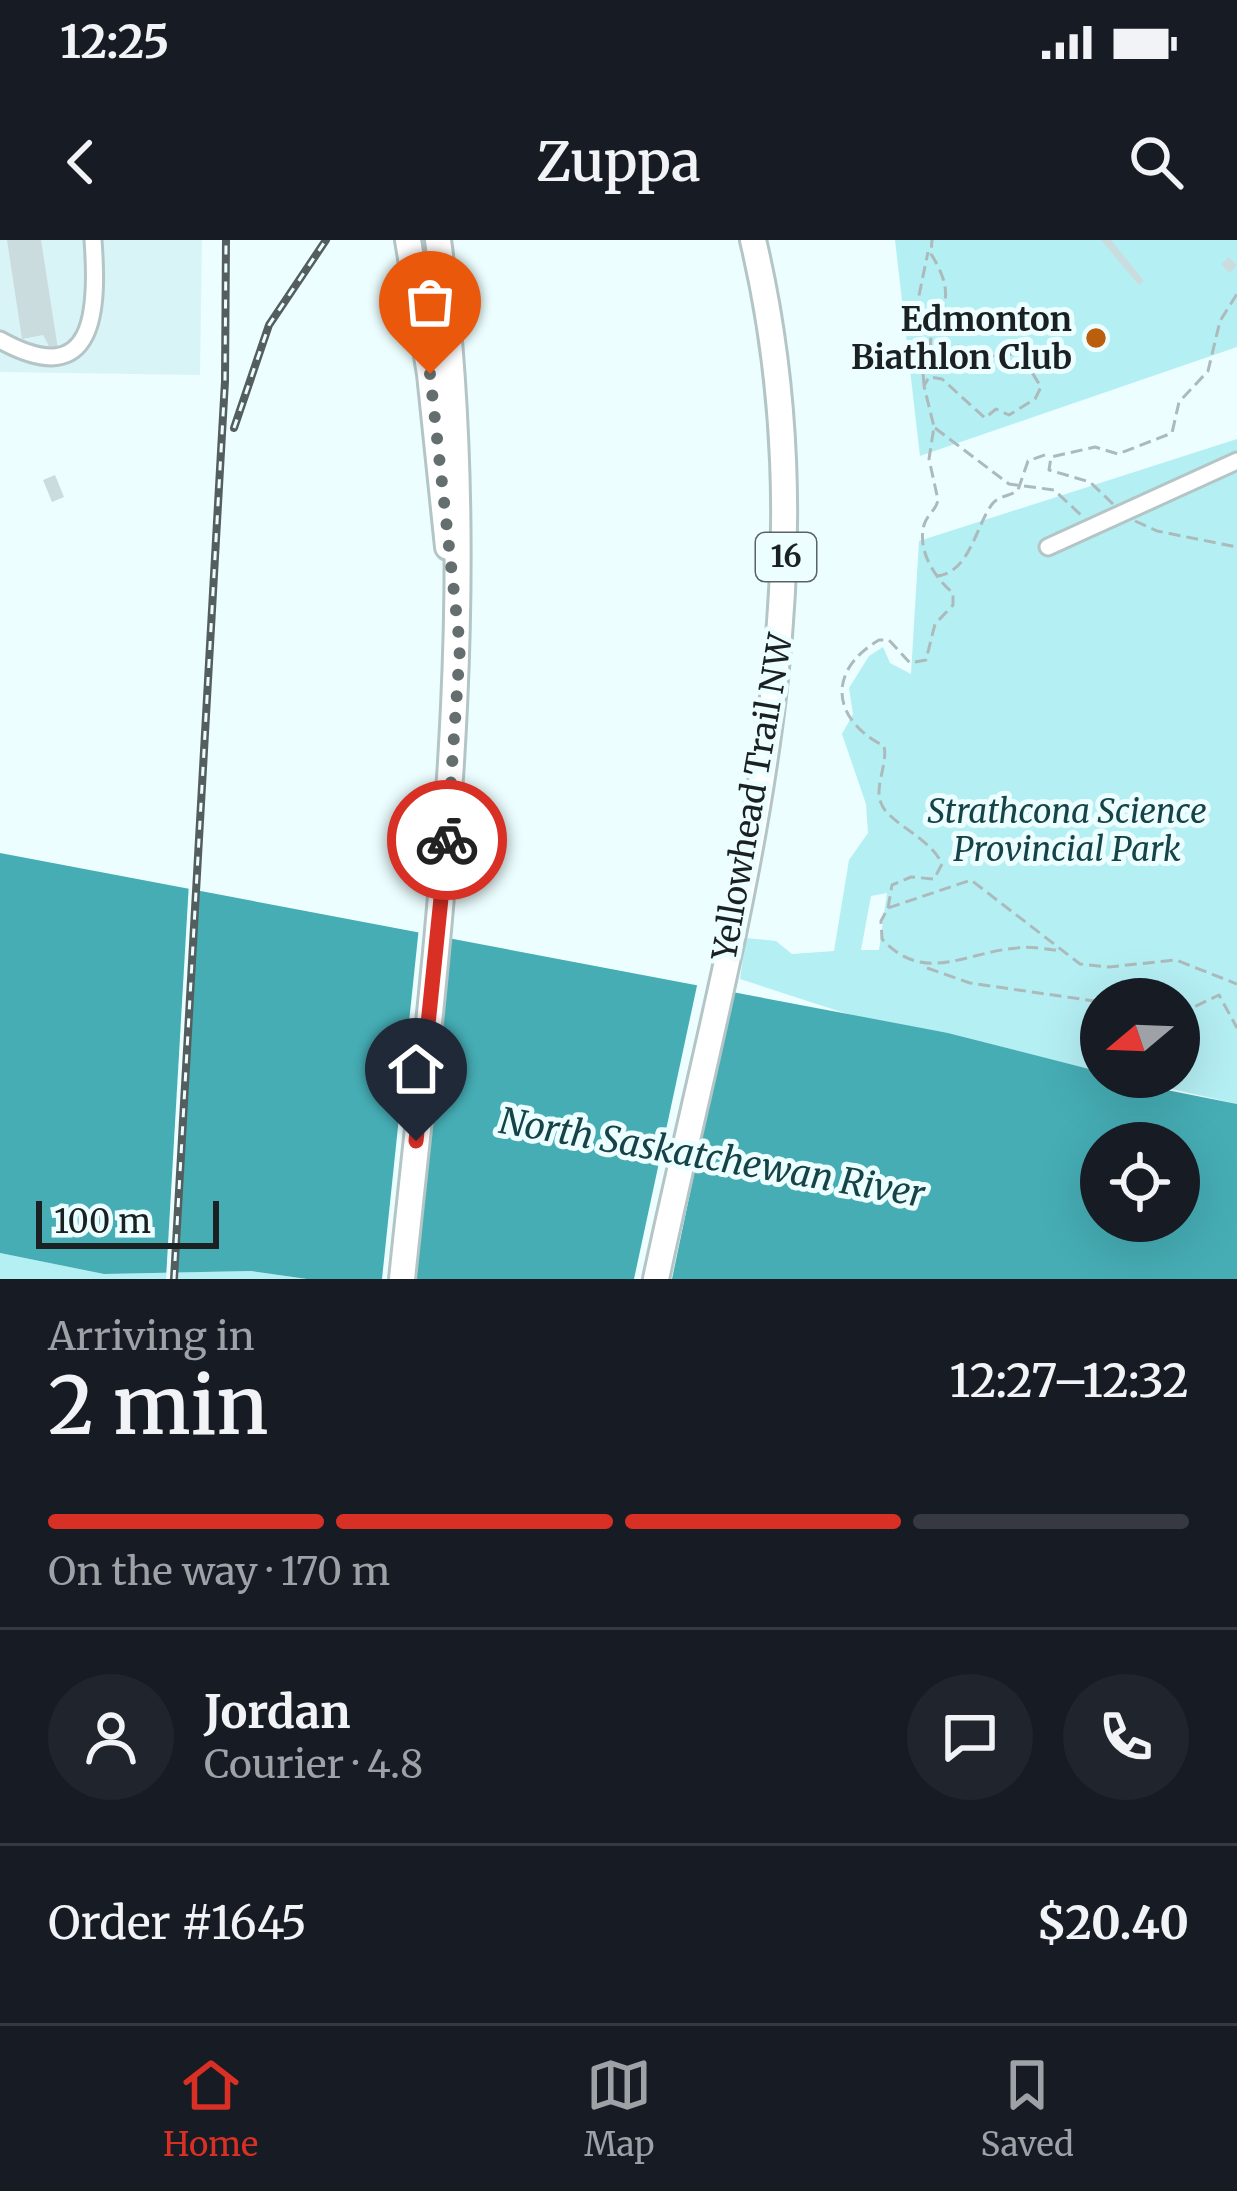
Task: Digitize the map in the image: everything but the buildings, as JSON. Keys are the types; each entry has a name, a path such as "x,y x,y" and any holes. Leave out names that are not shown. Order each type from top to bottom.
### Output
{"highway":[{"path":"408,240 430,374 460,647"},
{"path":"402,1279 454,774 460,647 458,439 438,240"},
{"name":"Yellowhead Trail NW","path":"656,1279 776,701 786,545 779,371 753,240"}],"lane":[{"path":"0,340 41,355 60,352 89,334 97,296 93,240"},
{"path":"1048,547 1237,461"}],"path":[{"path":"932,240 917,305 924,387 934,427 929,459 938,500 924,524 924,537 934,576 954,599 935,624 926,660 910,663 889,640 879,640 843,684 843,711 851,724 884,746 879,800 942,864 934,879 911,877 892,885 881,921 882,939 894,952 970,983 1080,999"},
{"path":"924,387 929,377 942,379 985,418 996,409 1010,415 1035,399 1041,387 1020,353 980,358 958,346 945,363 933,358 930,345 949,291 930,248"},
{"path":"934,576 946,576 960,562 993,502 1020,487 1028,461 1095,447 1118,454 1172,434 1179,402 1208,371 1220,321 1237,294"},
{"path":"934,427 1020,487 1054,490 1093,526"},
{"path":"1056,453 1049,470 1090,482 1123,512 1157,531 1237,547"},
{"path":"888,908 971,880 985,885 1056,950 1080,964 1109,967 1176,960 1237,984"},
{"path":"923,966 1017,947 1056,950"},
{"path":"1200,1004 1219,995 1237,1028"}],"shaded area":[{"path":"0,240 202,240 200,375 0,372"}],"green space":[{"path":"895,240 1237,240 1237,347 920,456"},
{"name":"Strathcona Science Provincial Park","path":"1237,439 1237,1104 1200,1095 1200,978 1080,978 1080,1067 948,1033 869,1021 740,979 746,938 776,941 792,954 834,951 849,860 868,833 866,804 842,734 853,714 849,688 869,656 883,647 890,663 911,674 919,541","holes":["887,893 879,950 861,950 871,896"]},
{"path":"0,1253 104,1274 251,1271 307,1279 0,1279"}],"water":[{"name":"North Saskatchewan River","path":"0,853 948,1033 1080,1067 1080,1098 1200,1097 1237,1104 1237,1279 307,1279 251,1271 104,1274 0,1253"}],"pier":[{"path":"189,882 198,884 177,1279 166,1279"},
{"path":"419,927 449,933 414,1279 382,1279"},
{"path":"698,981 733,988 672,1279 634,1279"}],"railway":[{"path":"174,1279 225,381 226,240"},
{"path":"234,428 269,325 326,240"}],"way so far":[{"path":"430,374 460,647 447,840"}],"place":[{"name":"Edmonton Biathlon Club","path":"1096,338"}],"route":[{"path":"416,1141 447,840"}]}
